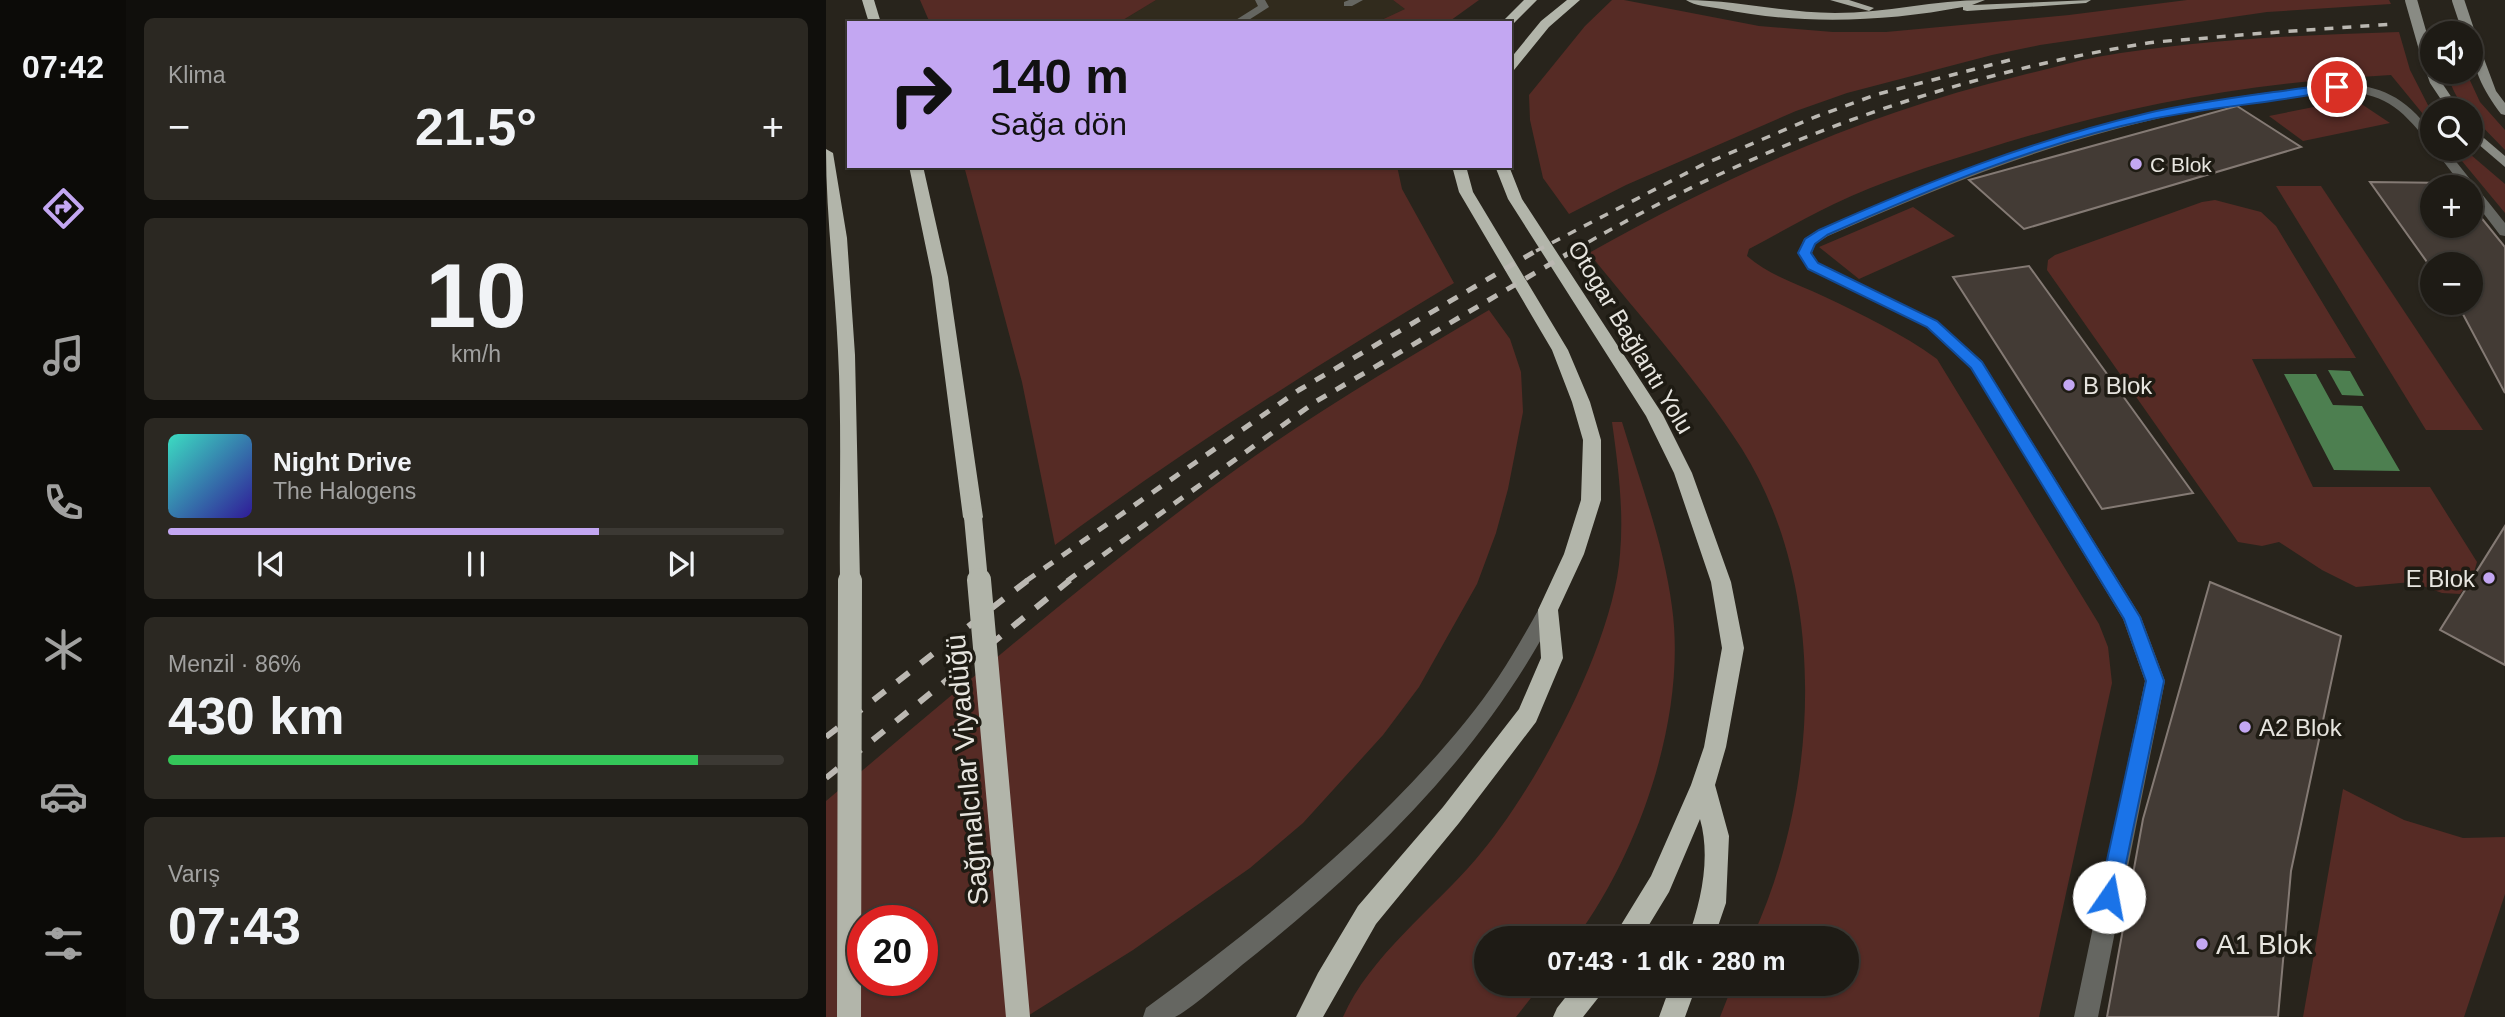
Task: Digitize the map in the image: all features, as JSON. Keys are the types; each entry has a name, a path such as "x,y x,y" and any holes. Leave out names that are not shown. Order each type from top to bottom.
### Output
{"highway":[{"path":"868,0 874,21"},
{"path":"1509,21 1531,0"},
{"path":"1512,65 1545,24 1574,0"},
{"path":"826,153 839,238 848,355 849,1017"},
{"name":"Sağmalcılar Viyadüğü","path":"916,168 940,277 973,517 1018,1017"},
{"path":"1309,1017 1367,915 1451,815 1528,715 1552,658 1548,610 1574,554 1591,500 1592,440 1581,402 1560,350 1466,192 1460,168"},
{"name":"Otogar Bağlantı Yolu","path":"1503,168 1516,199 1654,415 1683,473 1721,582 1733,648 1715,747 1703,785 1660,884 1634,926"},
{"path":"1703,785 1717,836 1713,903 1705,926"},
{"path":"1566,1017 1583,996"},
{"path":"1672,1017 1680,996"}],"main road":[{"path":"1691,0 1755,12 1816,17 1913,12 1980,0"},
{"path":"1835,0 1867,8 1913,12"},
{"path":"1946,7 1959,0"},
{"path":"1946,7 2013,7 2086,0"},
{"path":"2411,0 2436,83 2446,98"},
{"path":"2458,0 2465,21"},
{"path":"2483,75 2490,91 2505,111"},
{"path":"2483,142 2505,163"}],"lane":[{"path":"1240,21 1264,7 1260,0"},
{"path":"2085,1017 2155,681 2132,617 1977,365 1932,324 1813,266 1805,253 1809,242 1823,233 1926,187 2034,148 2151,116 2337,87 2358,87 2396,99 2420,124"},
{"path":"2449,161 2505,232"},
{"path":"1155,1017 1228,964 1341,866 1441,767 1532,644 1548,610"}],"shaded area":[{"path":"920,0 1156,0 1121,21 929,21"},
{"path":"1156,0 1393,0 1405,9 1379,21 1121,21"},
{"path":"1393,0 1479,0 1450,21 1379,21 1405,9"},
{"path":"1612,0 1759,26 1833,32 1886,32 2069,15 2187,0 2389,0 2391,4 2267,12 2040,45 1992,55 1847,93 1796,111 1626,185 1569,214 1543,178 1530,120 1529,95 1585,26"},
{"path":"2399,32 2410,70 2424,98 2420,98 2420,110 2391,75 2284,84 2132,109 2031,135 1905,175 1834,204 1749,249 1747,256 1764,269 1882,325 1937,359 2099,624 2108,647 2112,683 2039,1017 1720,1017 1728,996 1859,996 1859,926 1757,926 1774,881 1791,820 1801,756 1805,691 1802,627 1790,564 1770,504 1742,449 1688,374 1589,253 1745,173 1852,128 1962,91 2078,61 2134,51 2247,39"},
{"path":"2451,84 2472,84 2478,98 2458,98"},
{"path":"2354,99 2390,123 2303,141 2269,116"},
{"path":"2483,105 2505,130 2505,150 2483,127"},
{"path":"2462,161 2478,161 2505,184 2505,213 2483,186 2483,175 2474,175"},
{"path":"965,168 1397,168 1402,189 1454,283 1251,409 1055,545 1022,382"},
{"path":"2276,186 2321,186 2483,430 2426,430"},
{"path":"2215,200 2261,212 2276,226 2356,358 2252,359 2313,487 2430,487 2477,562 2472,579 2460,594 2442,593 2412,582 2356,587 2322,570 2279,542 2262,546 2238,542 2047,270 2048,260 2055,255 2202,202"},
{"path":"1913,207 1955,236 1859,279 1819,247"},
{"path":"1489,310 1510,339 1521,372 1523,412 1508,489 1496,533 1477,584 1419,687 1383,735 1303,823 1250,868 1133,950 1026,1017 826,1017 826,801 1132,548 1238,468 1362,386"},
{"path":"2328,370 2350,371 2364,396 2342,395"},
{"path":"2284,374 2316,374 2333,405 2362,406 2400,471 2334,470"},
{"path":"1612,422 1622,422 1657,537 1672,607 1675,649 1665,736 1654,780 1620,865 1584,926 1474,926 1474,996 1533,996 1516,1017 1343,1017 1354,995 1385,954 1476,859 1499,830 1522,796 1568,715 1603,630 1614,590 1621,537 1618,471"},
{"path":"2343,789 2404,820 2463,838 2505,837 2505,894 2464,1017 2303,1017"}],"building":[{"name":"C Blok","path":"2237,106 2301,147 2024,229 1969,180"},
{"path":"2370,182 2420,183 2420,238 2483,238 2483,220 2505,247 2505,393 2463,315 2483,315 2483,252 2420,252"},
{"name":"B Blok","path":"2029,266 2193,493 2102,509 1953,277"},
{"name":"E Blok","path":"2505,526 2505,665 2440,630"},
{"path":"2210,582 2341,636 2291,871 2278,1017 2107,1017 2143,819"}],"railway":[{"path":"1573,251 1640,214 1777,149 1848,121 1992,76 2066,58 2151,43 2395,24"},
{"path":"1536,251 1704,164 1815,117 1878,94 2014,59"},
{"path":"1026,581 1299,390 1539,249"},
{"path":"1067,581 1315,402 1576,249"},
{"path":"826,737 1028,580"},
{"path":"826,778 1070,580"}],"place":[{"name":"C Blok","path":"2136,164"},
{"name":"B Blok","path":"2069,385"},
{"name":"E Blok","path":"2489,578"},
{"name":"A2 Blok","path":"2245,727"},
{"name":"A1 Blok","path":"2202,944"}],"route":[{"path":"2109,897 2155,681 2132,617 1977,365 1932,324 1813,266 1805,253 1809,242 1823,233 1926,187 2034,148 2151,116 2337,87"}]}
